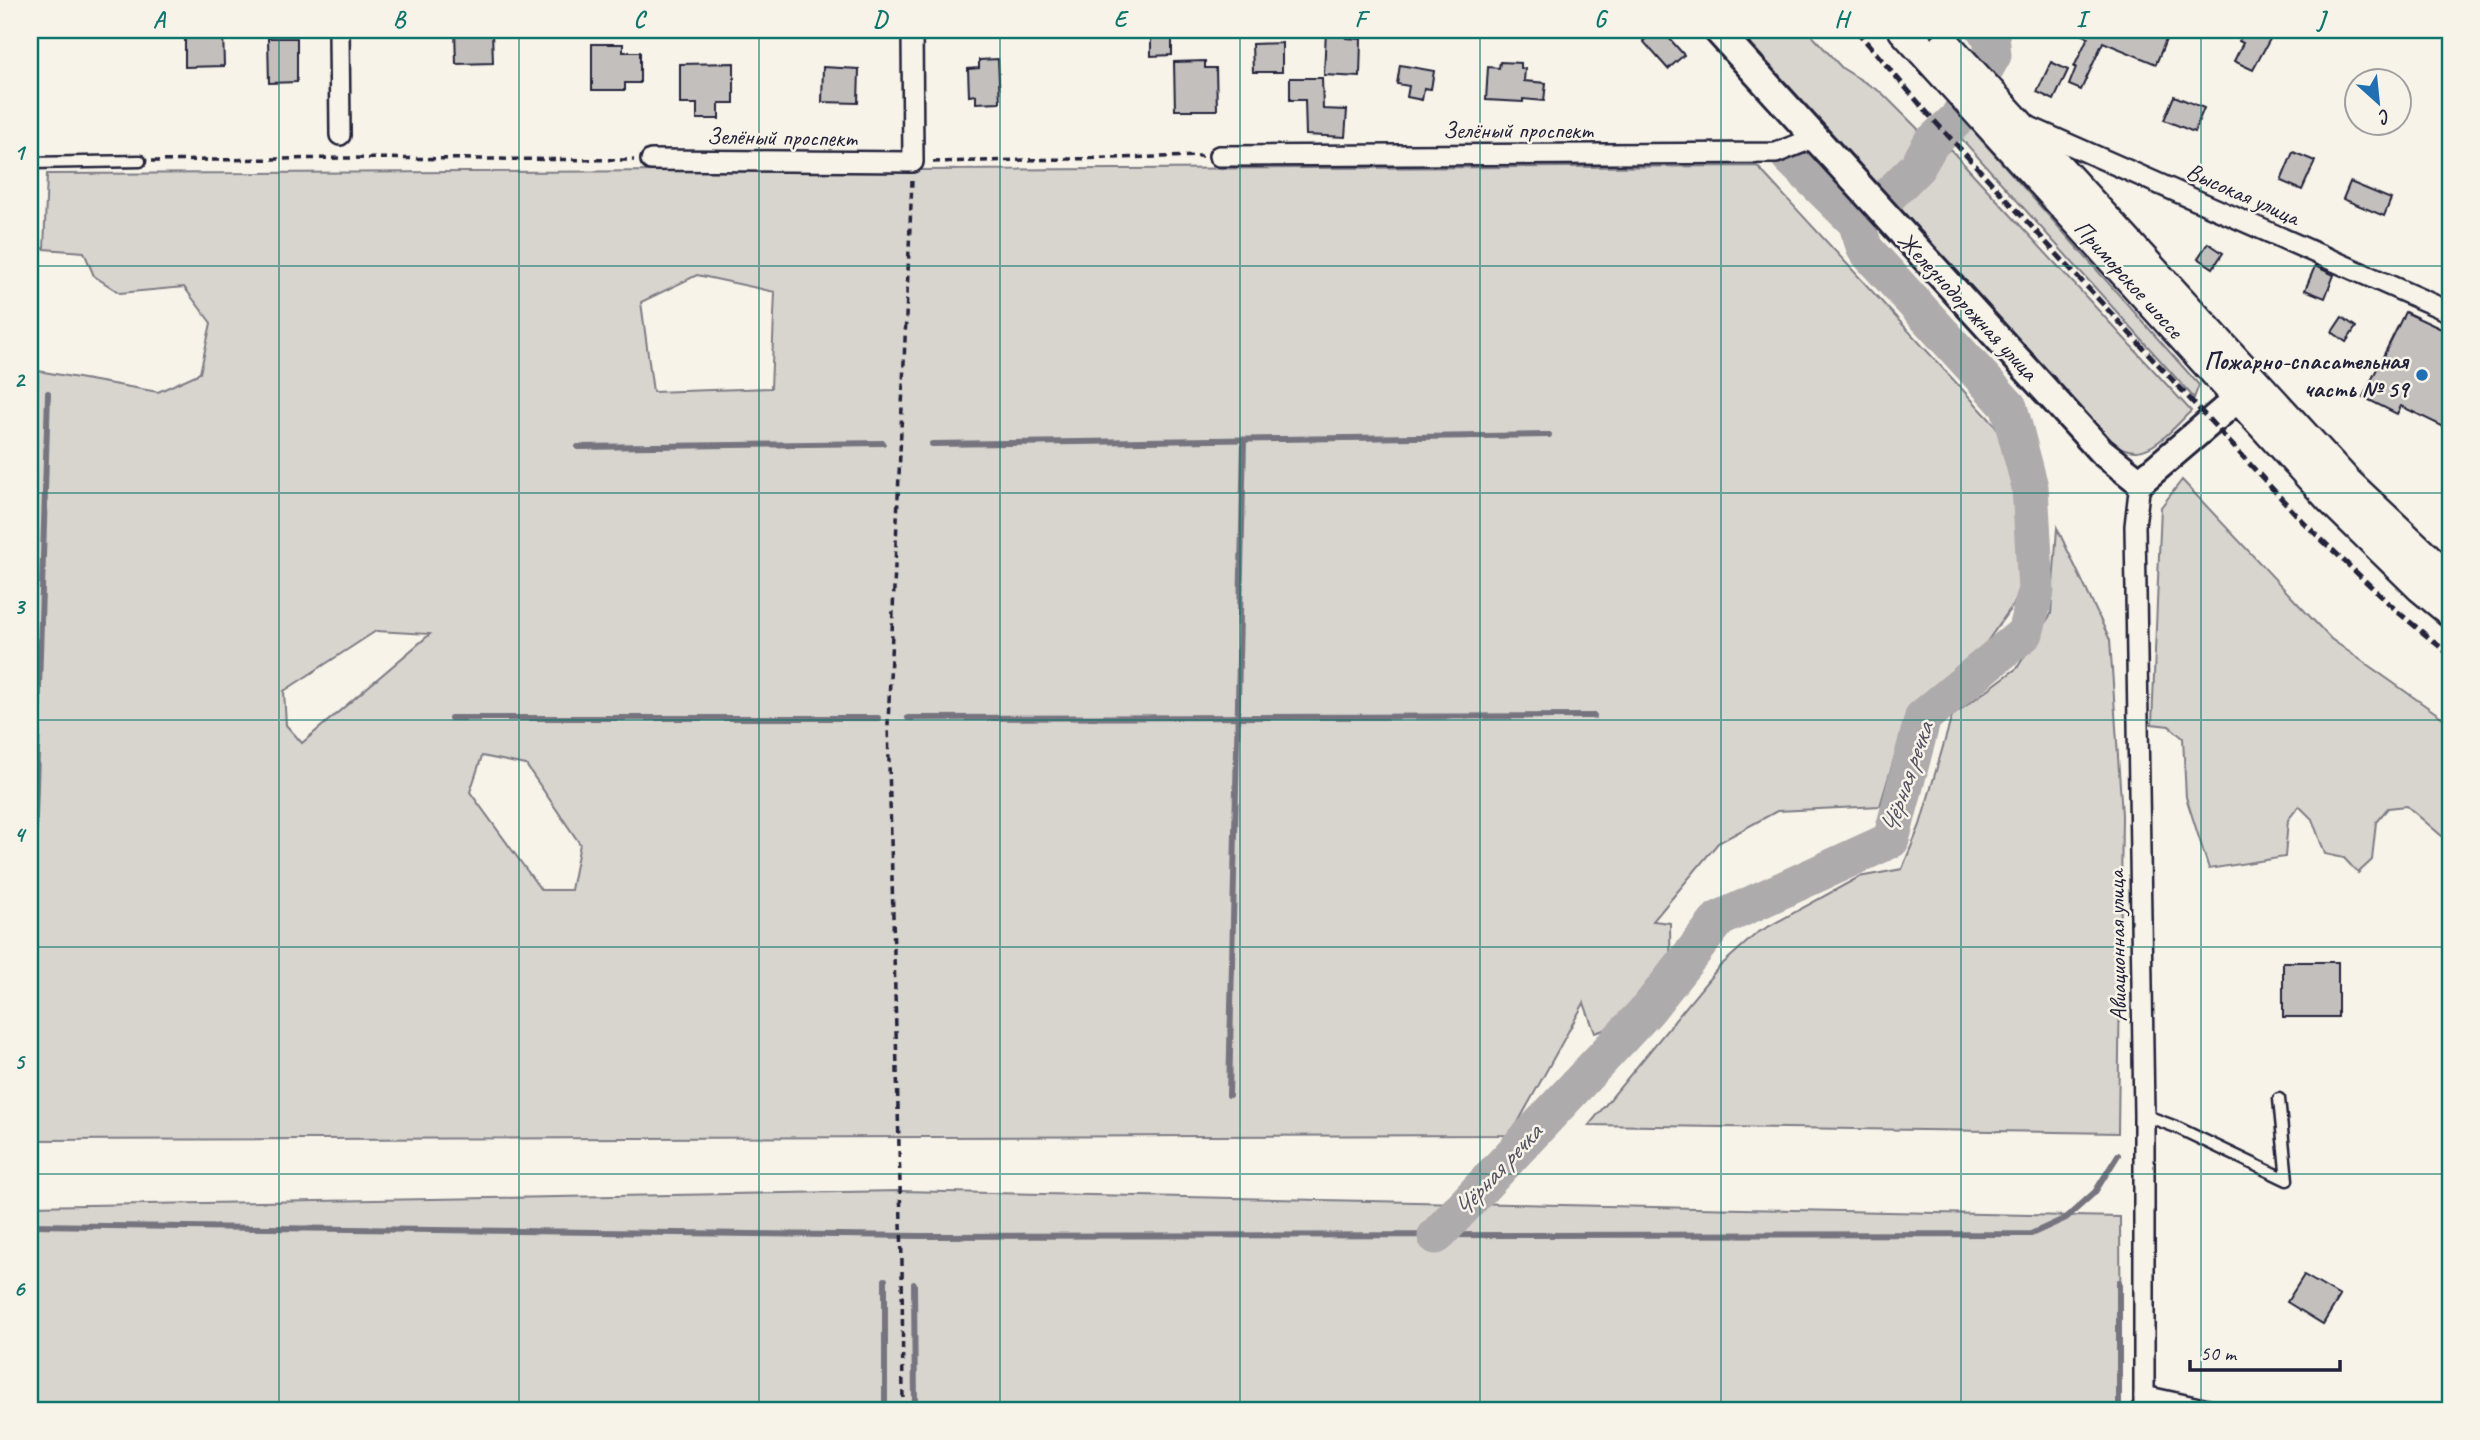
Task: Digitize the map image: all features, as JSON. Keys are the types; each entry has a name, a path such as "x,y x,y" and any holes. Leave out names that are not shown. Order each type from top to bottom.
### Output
{"main road":[{"name":"Приморское шоссе","path":"1904,30 1979,96 2015,121 2347,482 2446,568"},
{"name":"Приморское шоссе","path":"1932,30 1979,96 2237,399 2330,498 2421,587 2450,611"}],"street":[{"path":"340,30 340,135"},
{"path":"912,30 913,162"},
{"name":"Железнодорожная улица","path":"1717,30 2101,451 2140,482"},
{"name":"Высокая улица","path":"2015,121 2450,312"},
{"name":"Зелёный проспект","path":"1219,156 1776,153 1814,138"},
{"name":"Зелёный проспект","path":"651,160 913,162"},
{"path":"2140,482 2237,399"},
{"name":"Авиационная улица","path":"2140,482 2135,526 2144,1115 2144,1403"},
{"path":"2144,1403 2208,1410"}],"lane":[{"path":"30,163 140,161"},
{"path":"2144,1115 2176,1127 2287,1180 2279,1099"}],"path":[{"path":"903,1410 902,1261 888,724 913,162 1219,156"},
{"path":"140,161 340,158 651,160"}],"shaded area":[{"path":"1738,30 1807,30 1842,68 1882,93 1928,139 1919,158 1926,175 1929,150 1939,137 2191,411 2166,436 2144,450 2129,450 2105,439 1978,294"},
{"path":"1960,116 2199,385 2194,398 1951,127 1958,122"},
{"path":"1757,166 1995,425 2021,488 2027,585 1986,643 1908,712 1880,806 1777,811 1718,843 1653,921 1670,923 1671,1006 1595,1033 1584,1003 1511,1135 30,1140 30,688 38,371 158,392 200,373 211,323 184,287 120,293 94,276 84,252 44,249 47,174","holes":["697,275 775,292 771,388 653,392 641,302","376,631 430,634 302,743 286,725 284,691","482,756 526,765 580,844 571,890 541,890 470,792"]},
{"path":"2182,480 2331,639 2450,723 2450,843 2407,806 2388,808 2376,822 2372,860 2358,873 2344,858 2325,854 2312,819 2299,806 2288,820 2285,857 2209,869 2186,797 2183,738 2169,726 2152,724 2161,507"},
{"path":"2057,528 2110,640 2122,815 2118,1133 1589,1125 1718,968 1757,933 1859,877 1902,869 1920,825 1952,716 2017,668 2051,614"},
{"path":"901,1191 2120,1217 2121,1410 30,1410 30,1206"}],"building":[{"path":"455,30 492,30 493,63 456,64"},
{"path":"1326,30 1347,30 1346,38 1361,39 1360,77 1324,75"},
{"path":"1657,30 1662,30 1684,55 1668,69 1643,41"},
{"path":"2073,30 2128,30 2141,35 2143,30 2170,30 2156,64 2103,42 2081,90 2069,85 2088,37"},
{"path":"2244,30 2275,30 2253,70 2234,61 2243,43 2239,41"},
{"path":"223,31 224,66 185,67 185,32"},
{"path":"1151,36 1172,36 1172,55 1151,56"},
{"path":"268,38 297,38 297,82 269,83"},
{"path":"1282,43 1282,72 1253,72 1252,44"},
{"path":"592,44 623,44 623,52 640,52 640,83 625,83 625,90 592,90"},
{"path":"998,59 1000,102 976,103 976,95 969,96 968,69 979,68 979,60"},
{"path":"1205,61 1205,68 1216,68 1217,110 1175,110 1174,62"},
{"path":"1500,62 1521,63 1521,68 1525,69 1524,81 1546,83 1544,101 1486,100 1488,67 1499,68"},
{"path":"2051,62 2068,70 2054,100 2037,92"},
{"path":"734,63 734,103 719,103 719,119 697,119 697,104 680,104 680,64"},
{"path":"1400,65 1434,71 1431,89 1424,88 1422,100 1407,97 1409,86 1397,84"},
{"path":"823,67 859,69 858,103 822,102"},
{"path":"1290,78 1322,78 1323,109 1347,110 1345,137 1306,135 1305,100 1290,100"},
{"path":"2174,96 2204,108 2194,132 2164,120"},
{"path":"2293,152 2315,161 2302,190 2281,181"},
{"path":"2350,182 2391,199 2384,216 2343,199"},
{"path":"2208,243 2223,253 2213,268 2198,258"},
{"path":"2315,266 2334,275 2325,298 2305,290"},
{"path":"2405,312 2450,333 2450,430 2401,406 2397,414 2363,397"},
{"path":"2342,317 2356,327 2346,342 2332,332"},
{"path":"2283,962 2338,962 2338,1017 2283,1017"},
{"path":"2304,1275 2340,1296 2323,1324 2287,1302"}],"waterway":[{"name":"Чёрная речка","path":"1888,196 1917,167 1931,143 1957,119 1993,55 1991,35 1985,30"},
{"name":"Чёрная речка","path":"1436,1236 1648,1009 1719,919 1891,840 1923,717 2025,633 2036,591 2030,487 2009,407 1865,249 1856,222 1789,156"},
{"path":"30,1180 31,948 48,393"},
{"path":"932,444 1549,435"},
{"path":"1229,1095 1244,440"},
{"path":"578,447 883,443"},
{"path":"908,718 1594,716"},
{"path":"451,718 878,718"},
{"path":"30,1225 920,1236 2031,1234 2066,1218 2095,1192 2118,1155"},
{"path":"885,1280 885,1410"},
{"path":"2119,1282 2119,1410"},
{"path":"914,1284 915,1410"}],"railway":[{"path":"1856,30 1930,116 2303,522 2398,612 2450,655"}],"place":[{"name":"Пожарно-спасательная часть № 59","path":"2422,375"}]}
